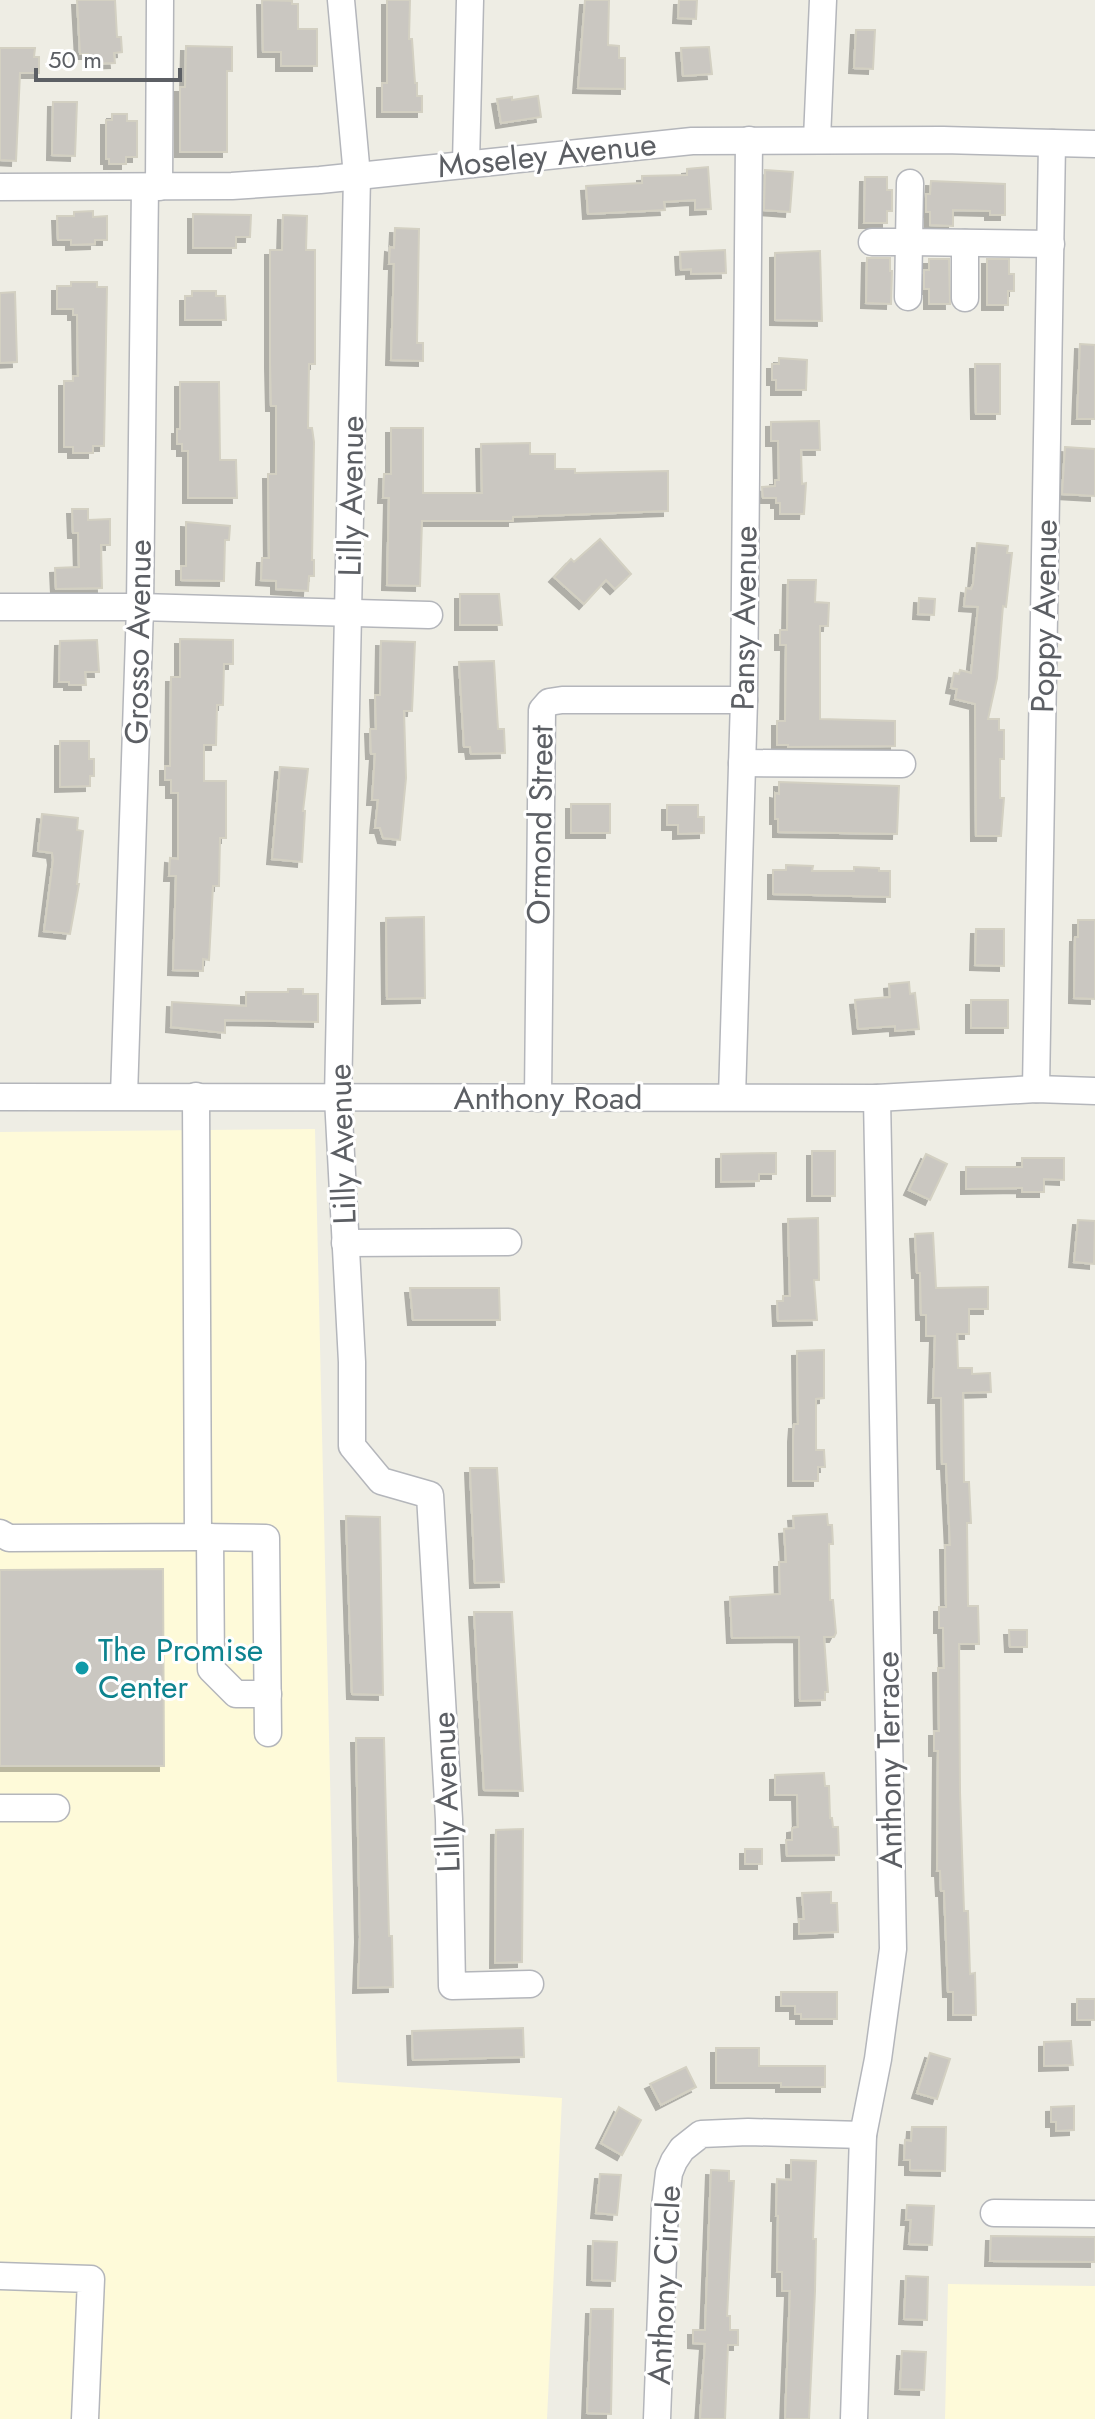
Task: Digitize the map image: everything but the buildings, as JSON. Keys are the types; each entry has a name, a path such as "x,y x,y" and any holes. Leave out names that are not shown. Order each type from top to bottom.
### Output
{"street":[{"name":"Grosso Avenue","path":"124,1096 160,0"},
{"name":"Lilly Avenue","path":"341,0 357,176 338,1098 352,1362 352,1446 381,1481 430,1495 449,1819 452,1986 530,1984"},
{"path":"466,163 470,0"},
{"path":"817,139 823,0"},
{"name":"Moseley Avenue","path":"0,187 232,186 692,141 817,139 1095,144"},
{"name":"Pansy Avenue","path":"732,1097 744,700 749,140"},
{"name":"Poppy Avenue","path":"1036,1089 1052,143"},
{"path":"908,297 910,183"},
{"path":"872,242 1051,244"},
{"path":"965,243 965,298"},
{"path":"0,607 140,607 429,615"},
{"name":"Ormond Street","path":"538,1098 542,710 549,702 562,700 744,700"},
{"path":"742,763 902,764"},
{"name":"Anthony Road","path":"0,1097 877,1098 1036,1089 1095,1091"},
{"path":"196,1096 204,1537 211,1669 236,1694 268,1694"},
{"name":"Anthony Terrace","path":"854,2419 863,2135 878,2059 893,1949 877,1098"},
{"path":"345,1243 508,1242"},
{"path":"0,1533 9,1538 266,1538 268,1733"},
{"path":"0,1808 56,1808"},
{"name":"Anthony Circle","path":"657,2419 665,2206 669,2173 682,2149 701,2134 863,2135"},
{"path":"994,2213 1095,2214"},
{"path":"0,2276 91,2279 85,2419"}],"shaded area":[{"path":"315,1129 337,2082 562,2098 547,2419 0,2419 0,1132"},
{"path":"948,2284 1095,2286 1095,2419 945,2419"}],"place":[{"name":"The Promise Center","path":"82,1668"}]}
